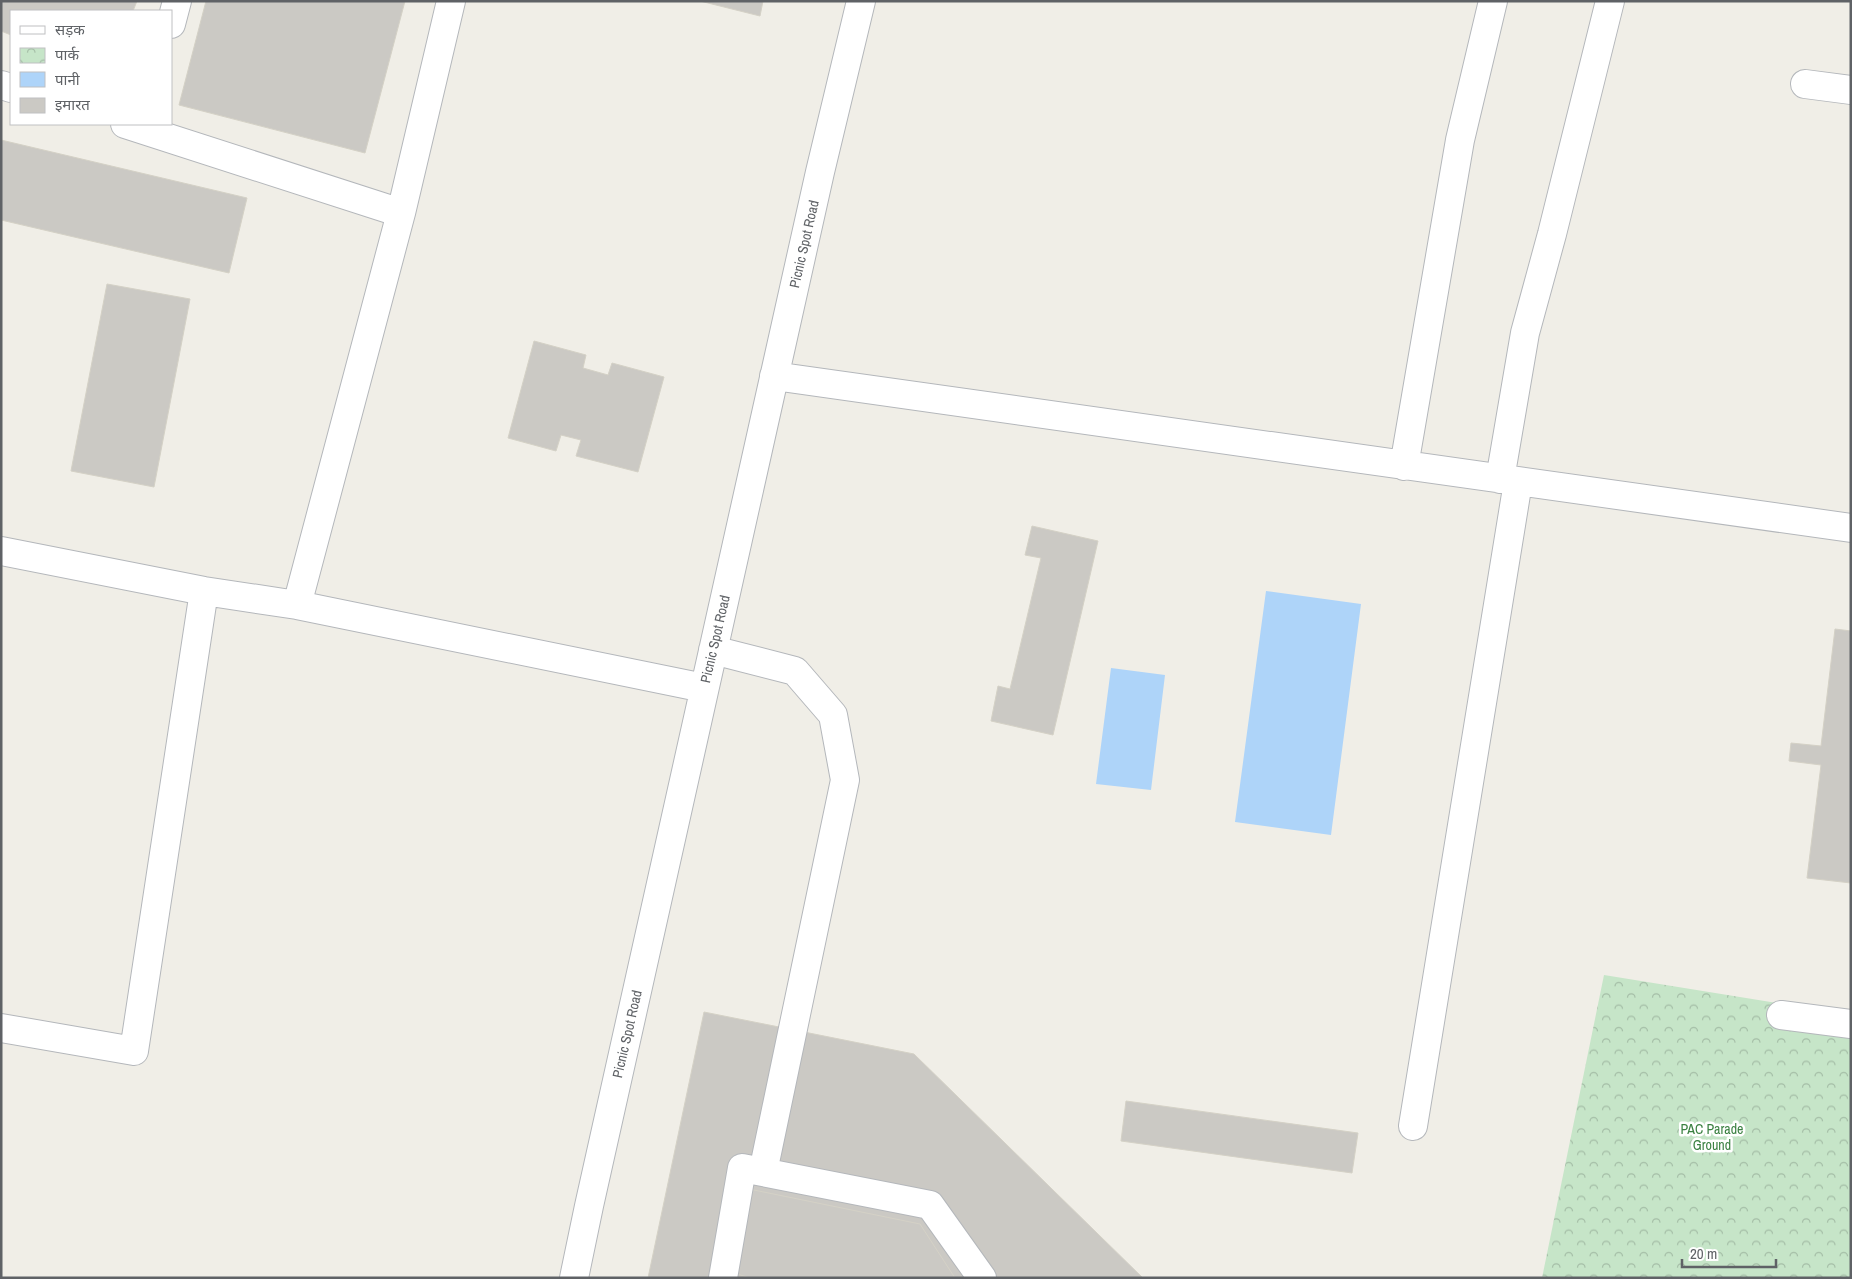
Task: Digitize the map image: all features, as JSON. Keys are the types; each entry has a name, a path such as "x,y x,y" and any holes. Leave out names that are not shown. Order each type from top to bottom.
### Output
{"street":[{"path":"172,20 177,1"},
{"path":"297,605 401,213 451,1"},
{"name":"Picnic Spot Road","path":"574,1278 774,376 861,1"},
{"path":"1404,466 1460,140 1493,1"},
{"path":"1413,1126 1509,480 1525,333 1552,234 1610,1"},
{"path":"1805,84 1851,90"},
{"path":"137,126 401,213"},
{"path":"774,376 1851,528"},
{"path":"1,551 204,591 297,605 704,688"},
{"path":"1,1028 134,1051 204,591"},
{"path":"713,650 795,672 833,715 845,780 763,1172"},
{"path":"1781,1015 1851,1024"},
{"path":"723,1278 742,1168 930,1205 982,1278"}],"green space":[{"name":"PAC Parade Ground","path":"1604,975 1851,1015 1851,1278 1542,1278"}],"water":[{"path":"1266,591 1361,604 1331,835 1235,822"},
{"path":"1111,668 1165,675 1151,790 1096,784"}],"building":[{"path":"1,1 137,1 133,10 10,10 10,35 1,31"},
{"path":"206,1 405,1 365,153 179,105"},
{"path":"700,1 763,1 760,16"},
{"path":"1,140 247,198 229,273 1,220"},
{"path":"107,284 190,299 154,487 71,471"},
{"path":"534,341 586,355 583,368 608,375 612,363 664,377 638,472 576,456 581,440 561,435 556,451 508,438"},
{"path":"1032,526 1098,541 1053,735 991,721 998,686 1010,689 1041,558 1025,555"},
{"path":"1835,629 1851,631 1851,883 1807,878 1821,765 1789,761 1791,743 1821,746"},
{"path":"704,1012 914,1054 1143,1278 648,1278"},
{"path":"1126,1101 1358,1133 1352,1173 1121,1141"},
{"path":"744,1188 920,1224 955,1278 750,1278 728,1271"}]}
